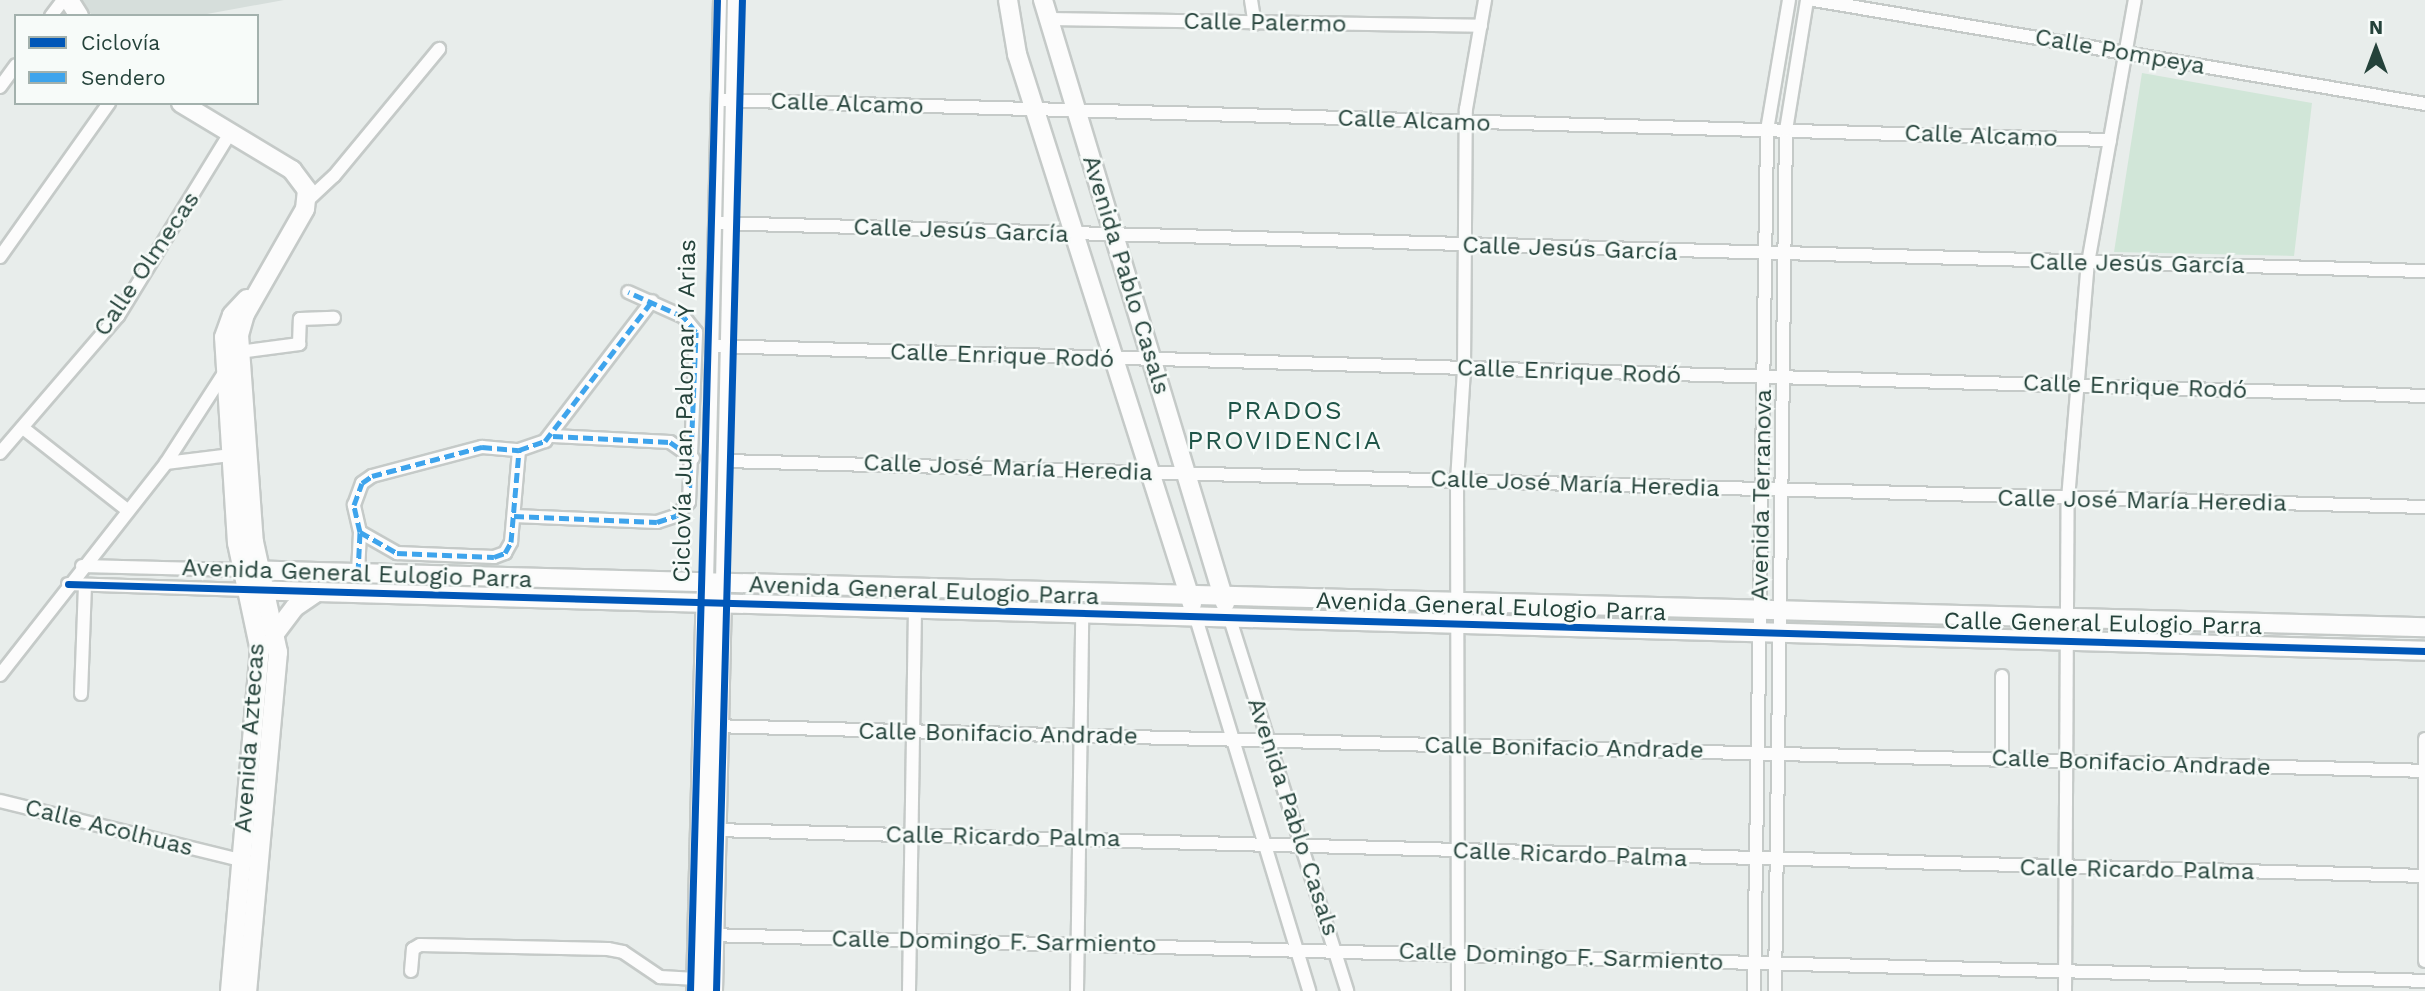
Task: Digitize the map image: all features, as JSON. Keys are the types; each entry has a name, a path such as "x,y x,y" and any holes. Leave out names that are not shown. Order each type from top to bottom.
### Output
{"street":[{"path":"713,991 705,935 714,604 712,346 720,0"},
{"path":"714,582 725,461 734,0"},
{"name":"Avenida Pablo Casals","path":"1008,0 1017,54 1189,594 1309,991"},
{"name":"Avenida Pablo Casals","path":"1043,0 1230,619 1305,848 1347,991"},
{"path":"1251,0 1255,24"},
{"path":"1458,991 1460,746 1456,625 1457,481 1464,369 1466,122 1485,0"},
{"name":"Avenida Terranova","path":"1754,991 1767,130 1789,0"},
{"name":"Avenida Terranova","path":"1775,991 1786,130 1807,0"},
{"name":"Calle Pompeya","path":"1814,0 2425,104"},
{"path":"2066,991 2068,499 2088,263 2135,0"},
{"name":"Calle Palermo","path":"1049,19 1481,26"},
{"path":"184,105 292,170 303,181 308,200 334,176 439,49"},
{"path":"0,87 14,68"},
{"name":"Calle Alcamo","path":"718,100 2110,140"},
{"path":"0,257 108,105"},
{"name":"Calle Olmecas","path":"0,453 118,316 230,133"},
{"name":"Avenida Aztecas","path":"230,991 251,862 276,632 260,570 235,445 241,325 308,200"},
{"name":"Calle Jesús García","path":"715,223 2425,271"},
{"name":"Avenida Aztecas","path":"247,991 260,651 242,570 235,445 226,370 226,325 258,290"},
{"path":"514,516 667,520 689,502 693,458 696,332 684,317 628,292"},
{"path":"553,436 652,301"},
{"path":"239,352 299,344 300,319 334,318"},
{"name":"Calle Enrique Rodó","path":"712,346 1115,360 2425,396"},
{"path":"0,675 126,509 166,463 226,370"},
{"path":"362,573 362,534 354,505 356,492 372,476 482,447 519,450 553,436 670,442 687,434 694,423"},
{"path":"23,428 126,509"},
{"path":"670,442 693,458"},
{"path":"166,463 235,445"},
{"path":"362,534 397,553 494,556 509,548 519,450"},
{"name":"Calle José María Heredia","path":"725,461 2425,507"},
{"name":"Avenida General Eulogio Parra","path":"82,566 1779,611"},
{"path":"498,576 498,597"},
{"name":"Avenida General Eulogio Parra","path":"68,584 1779,635"},
{"path":"81,694 85,585"},
{"path":"909,991 915,587"},
{"path":"276,632 295,607 317,592"},
{"path":"411,971 413,949 420,945 608,949 623,952 660,977 696,985 705,935 715,830 711,726 720,667 714,604"},
{"name":"Calle General Eulogio Parra","path":"1779,611 2425,627"},
{"path":"1077,991 1082,614"},
{"name":"Calle General Eulogio Parra","path":"1779,635 2425,651"},
{"path":"2002,677 2002,759"},
{"name":"Calle Bonifacio Andrade","path":"711,726 2425,771"},
{"path":"2425,738 2425,961"},
{"name":"Calle Acolhuas","path":"0,801 251,862"},
{"name":"Calle Ricardo Palma","path":"715,830 1263,844 1305,848 1777,862 2425,876"},
{"name":"Calle Domingo F. Sarmiento","path":"705,935 2425,981"}],"shaded area":[{"path":"78,0 284,0 207,14 91,14"}],"green space":[{"path":"2142,73 2312,103 2294,256 2114,252"}],"marked path":[{"path":"514,516 657,522 676,516 689,502 696,332 684,317 628,292"},
{"path":"358,573 360,532 354,505 362,483 372,476 482,447 519,450 545,441 652,301"},
{"path":"553,436 670,442 693,458"},
{"path":"360,532 397,553 494,557 505,553 511,542 519,450"}],"cycle path":[{"name":"Ciclovía Juan Palomar Y Arias","path":"690,991 717,0"},
{"path":"716,991 742,0"},
{"path":"68,584 2425,651"}],"district":[{"name":"PRADOS PROVIDENCIA","path":"1285,426"}]}
